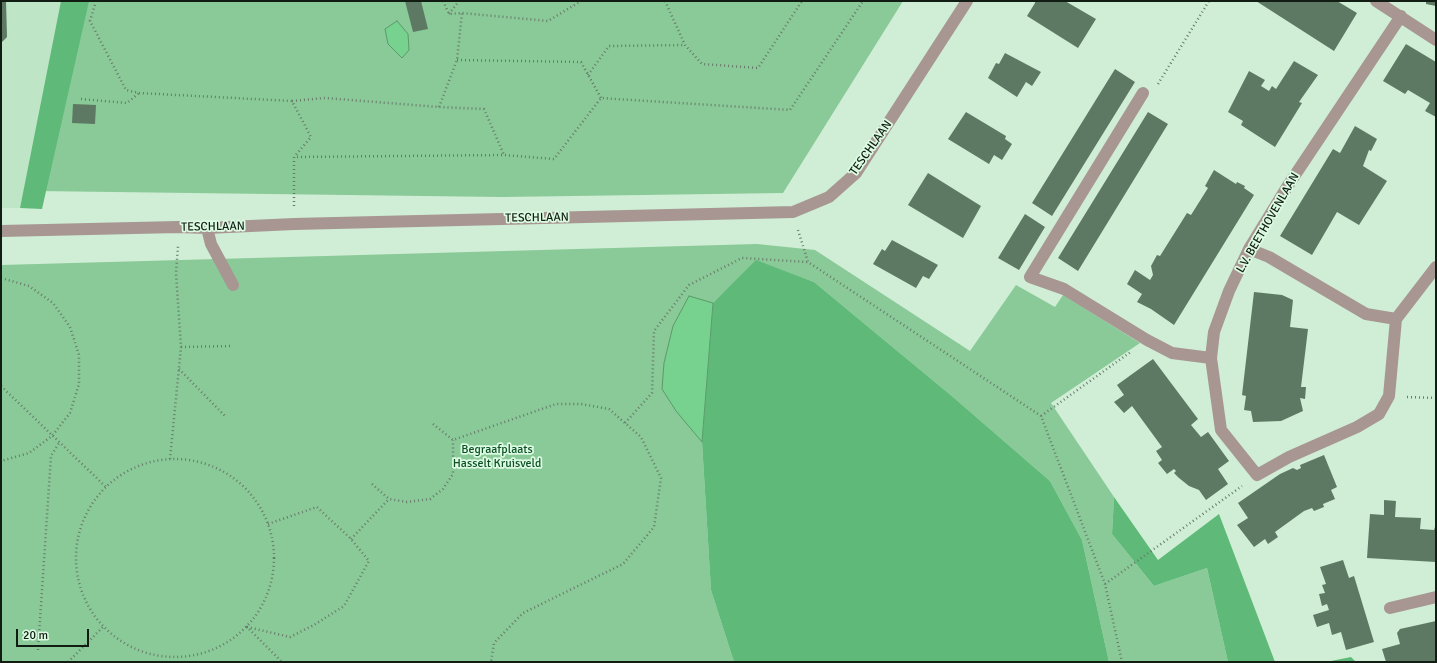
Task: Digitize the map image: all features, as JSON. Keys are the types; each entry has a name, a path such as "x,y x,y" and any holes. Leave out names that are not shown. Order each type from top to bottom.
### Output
{"street":[{"name":"TESCHLAAN","path":"1,231 178,227 207,228 294,224 793,212 829,197 856,173 966,1"},
{"path":"1376,1 1436,40"},
{"name":"L.V. BEETHOVENLAAN","path":"1257,475 1221,430 1211,358 1214,332 1229,291 1249,249 1289,184 1401,16"},
{"path":"1143,93 1030,277 1064,289 1147,340 1172,353 1211,358"},
{"path":"207,228 211,244 233,285"},
{"path":"1249,249 1269,257 1366,314 1396,319"},
{"path":"1257,475 1288,457 1357,427 1379,414 1389,396 1396,319 1436,267"},
{"path":"1390,608 1436,597"}],"path":[{"path":"96,1 90,21 126,90 139,93 292,101 325,98 484,109 504,155"},
{"path":"443,1 448,14"},
{"path":"448,14 459,1"},
{"path":"448,14 462,13 548,21 581,1"},
{"path":"666,1 685,45 702,64 758,68 802,1"},
{"path":"601,98 790,110 863,1"},
{"path":"1157,86 1209,1"},
{"path":"439,107 457,60 462,13"},
{"path":"588,75 609,46 685,45"},
{"path":"457,60 580,62 601,98"},
{"path":"81,99 127,103 139,93"},
{"path":"294,156 504,155 554,159 601,98"},
{"path":"292,101 311,137 294,156 294,224"},
{"path":"793,212 808,262"},
{"path":"170,459 181,347 176,273 178,227"},
{"path":"625,423 652,393 654,331 689,285 742,258 808,262 1041,416 1105,584 1122,662"},
{"path":"1,278 29,286 52,303 70,327 79,355 79,384 70,413 52,436 29,453 1,461"},
{"path":"1041,416 1147,340"},
{"path":"181,347 233,346"},
{"path":"178,369 226,417"},
{"path":"1,386 106,487"},
{"path":"1389,396 1436,398"},
{"path":"453,440 556,404 581,404 609,408 641,437 661,478 654,527 623,564 523,613 494,643 491,662"},
{"path":"433,424 453,440"},
{"path":"372,484 389,499 407,502 430,499 443,489 453,474 453,440"},
{"path":"38,650 51,456 59,443"},
{"path":"170,459 201,462 230,475 253,497 268,524 274,551 272,579 263,605 247,627 222,646 192,656 179,657 159,657 129,647 103,627 85,602 76,572 77,541 87,512 106,487 124,472 147,463 170,459"},
{"path":"1105,584 1257,475"},
{"path":"351,539 389,499"},
{"path":"247,627 290,637 314,625 344,606 369,561 351,539 316,507 268,524"},
{"path":"68,662 103,627"},
{"path":"247,627 282,662"}],"shaded area":[{"path":"1,1 61,1 20,208 1,208"},
{"path":"61,1 89,1 42,209 20,208"},
{"path":"397,21 408,34 409,50 402,58 388,44 385,29"},
{"path":"756,260 814,282 953,397 1050,481 1082,540 1109,662 734,662 711,590 702,442 713,303"},
{"path":"689,296 713,303 702,442 676,411 662,389 664,363 673,326"},
{"path":"1114,497 1158,560 1219,514 1275,662 1228,662 1207,568 1154,586 1112,534"},
{"path":"1351,657 1356,662 1326,662"}],"green space":[{"path":"70,1 903,1 783,193 502,197 36,191"},
{"name":"Begraafplaats Hasselt Kruisveld","path":"757,244 815,250 970,351 1016,285 1055,307 1063,295 1140,343 1051,403 1114,497 1112,534 1154,586 1207,568 1228,662 1109,662 1082,540 1050,481 953,397 814,282 757,261 713,303 702,442 711,590 734,662 1,662 1,265"}],"building":[{"path":"1,1 6,1 7,37 1,43"},
{"path":"405,1 421,1 428,29 413,32"},
{"path":"1035,1 1065,1 1096,19 1078,48 1027,16"},
{"path":"1256,1 1337,1 1357,13 1334,51"},
{"path":"1426,1 1436,1 1436,6 1426,4"},
{"path":"1406,44 1436,62 1436,117 1425,111 1430,103 1408,90 1405,94 1383,81"},
{"path":"1005,53 1041,72 1032,86 1026,82 1017,97 988,78 996,63 999,64"},
{"path":"1294,61 1318,75 1299,102 1302,103 1275,147 1241,125 1243,121 1228,112 1249,71 1265,80 1261,86 1269,91 1272,86 1276,89"},
{"path":"1115,69 1135,82 1052,216 1032,203"},
{"path":"73,104 96,105 95,124 72,123"},
{"path":"966,112 1006,136 1005,139 1012,144 1002,160 994,155 989,164 948,139"},
{"path":"1148,112 1168,124 1078,271 1058,258"},
{"path":"1355,126 1377,139 1371,151 1369,150 1363,166 1387,181 1359,225 1337,212 1312,255 1280,236 1333,149 1340,153"},
{"path":"1214,170 1236,184 1237,182 1245,186 1244,188 1254,195 1174,325 1151,309 1137,302 1142,294 1127,284 1135,270 1150,280 1153,275 1151,266 1157,255 1160,256 1187,213 1191,215 1208,188 1205,186"},
{"path":"928,173 981,206 963,238 908,205"},
{"path":"1025,214 1045,227 1019,270 998,258"},
{"path":"892,240 938,265 929,279 923,276 916,288 873,264 882,249 885,251"},
{"path":"1254,292 1282,295 1293,300 1290,327 1308,329 1301,387 1306,387 1305,399 1300,398 1303,411 1281,421 1253,422 1251,411 1244,410 1246,396 1242,395"},
{"path":"1153,359 1198,419 1191,425 1201,437 1208,432 1229,461 1218,469 1228,484 1206,500 1199,490 1189,486 1179,478 1174,473 1176,471 1174,469 1167,474 1158,463 1162,460 1156,451 1162,447 1132,406 1124,413 1114,402 1124,395 1117,385"},
{"path":"1324,455 1337,487 1331,490 1335,499 1323,504 1324,507 1314,511 1312,508 1304,511 1275,532 1278,537 1268,544 1265,539 1254,547 1237,525 1248,518 1238,503 1280,474 1293,468 1297,470 1301,468 1300,465"},
{"path":"1384,500 1396,501 1395,517 1421,518 1420,529 1434,530 1436,524 1436,562 1367,558 1370,514 1384,515"},
{"path":"1343,560 1349,578 1354,576 1374,642 1346,650 1341,632 1332,635 1329,623 1317,627 1313,615 1329,610 1327,604 1322,606 1319,594 1325,593 1322,585 1326,584 1320,567"},
{"path":"1436,621 1436,662 1386,662 1382,649 1400,644 1397,633 1400,629"}]}
